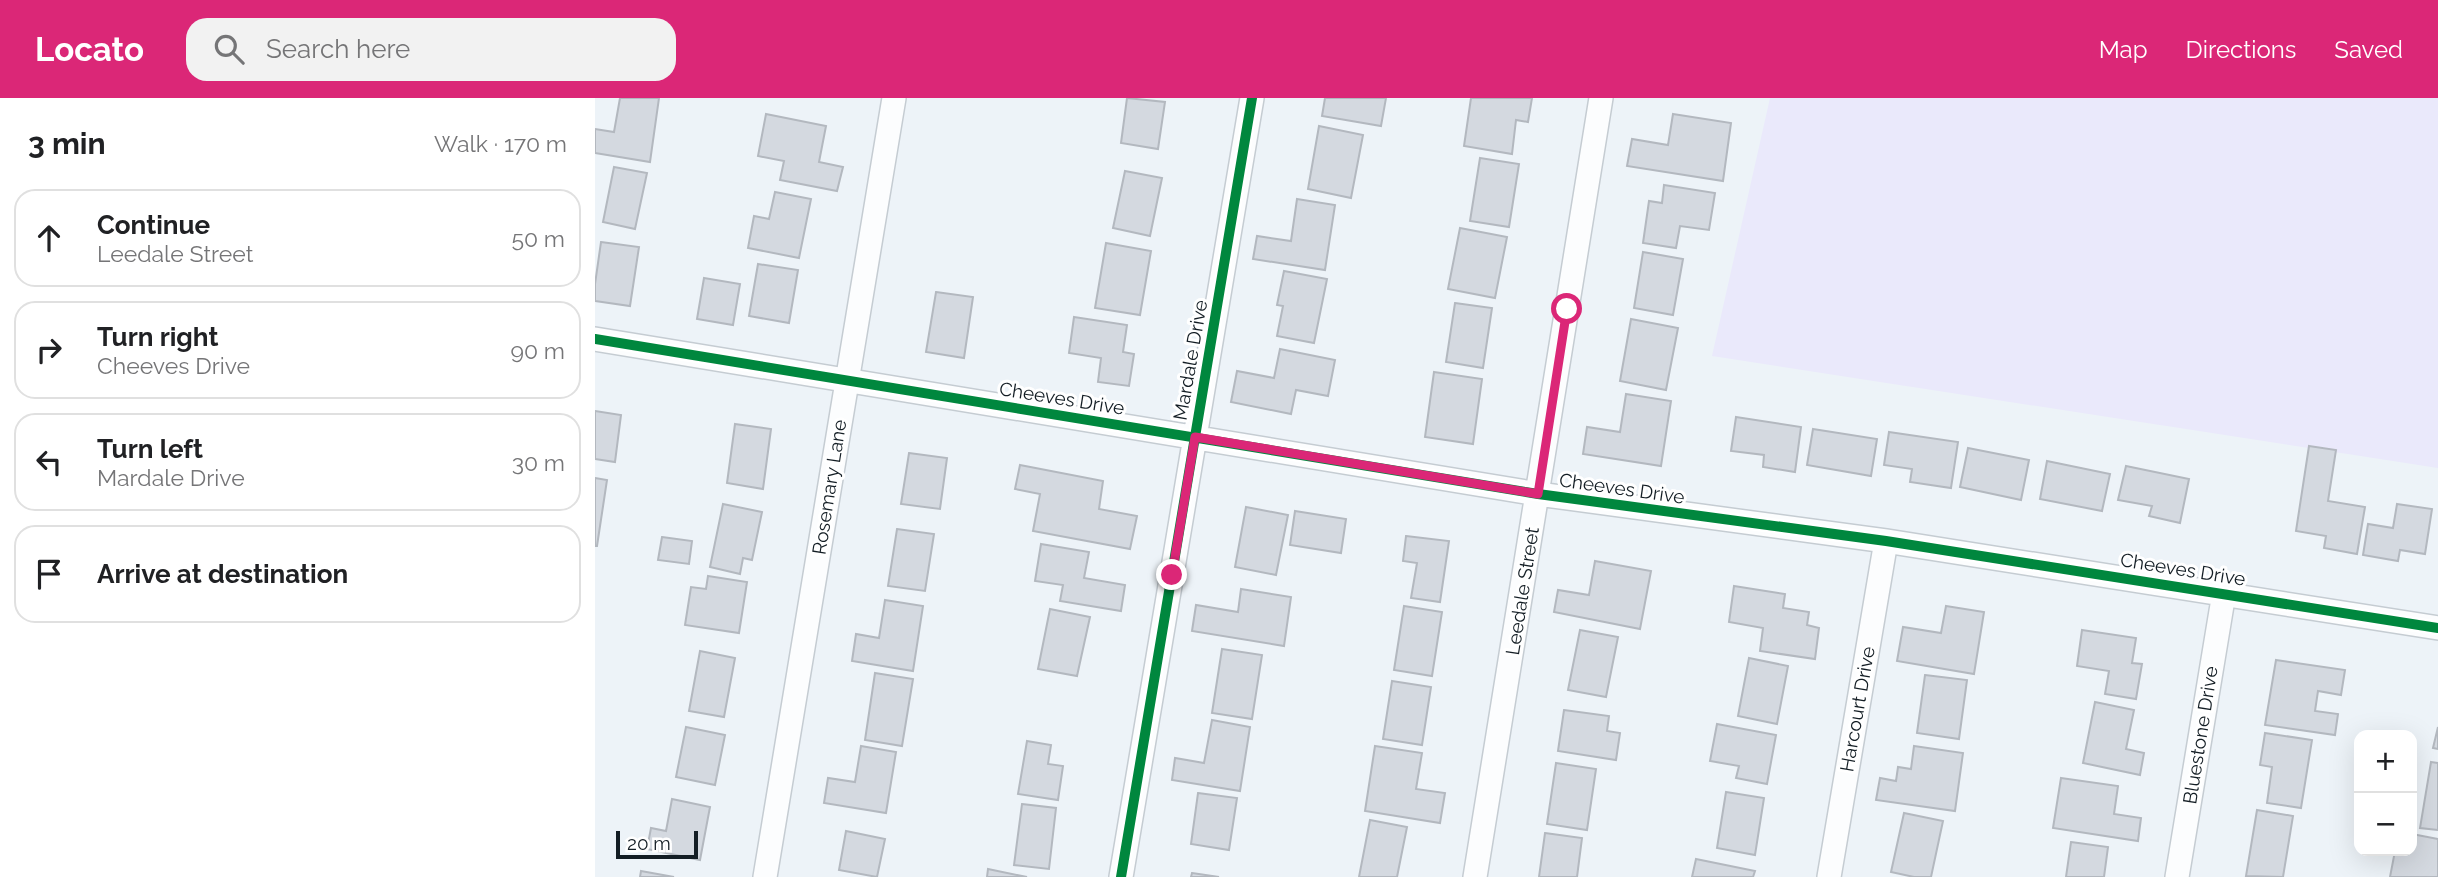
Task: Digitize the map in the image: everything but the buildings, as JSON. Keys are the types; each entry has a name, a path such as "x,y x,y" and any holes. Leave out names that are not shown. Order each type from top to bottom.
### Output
{"street":[{"name":"Rosemary Lane","path":"765,877 894,98"},
{"name":"Mardale Drive","path":"1121,877 1252,98"},
{"name":"Leedale Street","path":"1475,877 1601,98"},
{"name":"Cheeves Drive","path":"595,339 1538,494 1886,541 2438,628"},
{"name":"Harcourt Drive","path":"1829,877 1886,541"},
{"name":"Bluestone Drive","path":"2177,877 2224,593"}],"shaded area":[{"path":"1770,98 2438,98 2438,468 1712,356"}],"cycle path":[{"path":"1121,877 1252,98"},
{"path":"595,339 1538,494 1886,541 2438,628"}],"route":[{"path":"1172,575 1195,437 1538,494 1567,309"}]}
